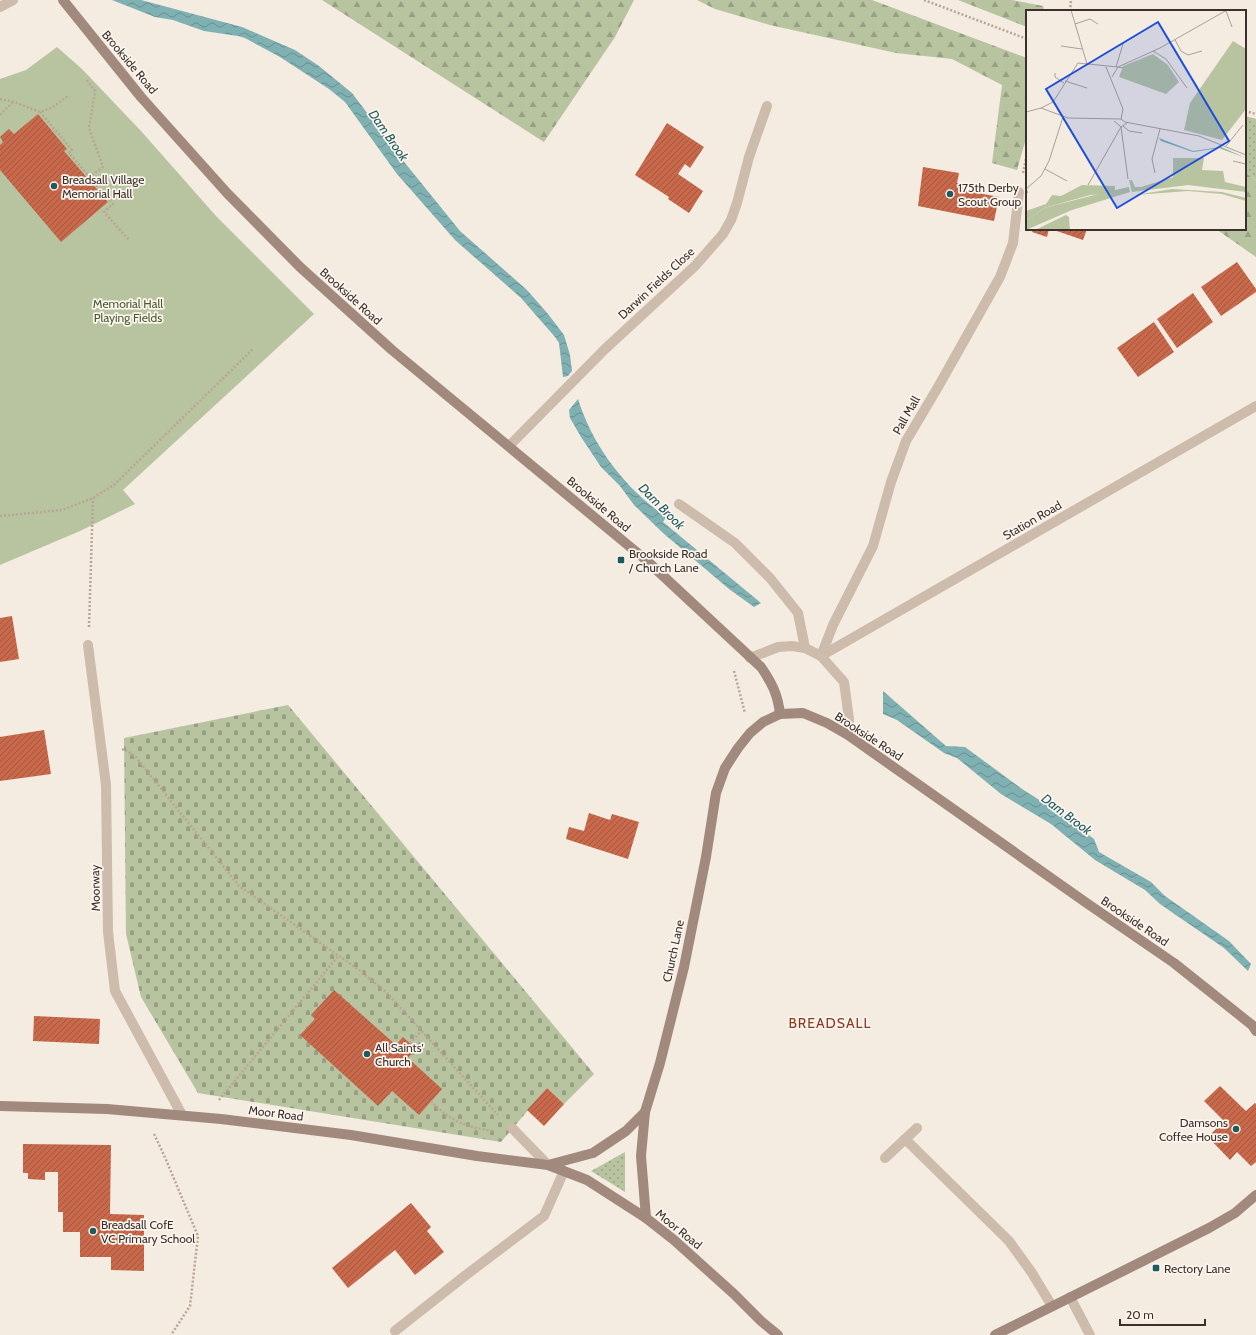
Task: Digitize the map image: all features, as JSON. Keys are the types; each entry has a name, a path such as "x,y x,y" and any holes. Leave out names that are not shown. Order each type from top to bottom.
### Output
{"street":[{"path":"0,7 13,0"},
{"name":"Brookside Road","path":"63,0 141,97 227,193 300,267 392,350 646,560 761,667 769,678 778,698 780,714 803,713 827,723 848,735 1174,963 1255,1025"},
{"name":"Darwin Fields Close","path":"509,446 604,349 695,266 723,234 731,220 737,203 749,156 767,106"},
{"name":"Pall Mall","path":"822,656 833,625 873,546 891,482 906,441 1000,278 1013,243 1019,192"},
{"name":"Station Road","path":"822,656 1256,406"},
{"path":"679,504 735,543 770,578 798,613 805,648"},
{"name":"Moorway","path":"88,645 106,784 108,932 115,991 182,1115"},
{"path":"750,658 778,647 792,646 805,648 822,656 844,682 849,719 848,735"},
{"name":"Church Lane","path":"646,1218 641,1156 645,1112 660,1063 684,967 706,857 716,793 725,768 750,733 763,722 780,714"},
{"name":"Moor Road","path":"0,1106 108,1109 204,1117 351,1134 478,1156 548,1165 588,1180 646,1218 674,1240 778,1335"},
{"name":"Moor Road","path":"548,1165 593,1153 626,1131 645,1112"},
{"path":"510,1127 548,1165"},
{"path":"885,1158 917,1128"},
{"path":"905,1139 1009,1241 1032,1273 1052,1306"},
{"path":"395,1331 544,1216 564,1171"},
{"path":"995,1335 1070,1296 1209,1228 1235,1213 1256,1194"},
{"path":"1070,1296 1090,1335"}],"path":[{"path":"924,0 1026,39"},
{"path":"1070,10 1071,0"},
{"path":"87,80 95,91 89,128 103,167 89,177"},
{"path":"40,112 53,107 69,95"},
{"path":"0,99 14,102 40,112 72,150 69,153 113,204 104,212 129,240"},
{"path":"0,115 14,102"},
{"path":"1246,111 1256,114"},
{"path":"0,516 62,510 93,498 114,485 253,349"},
{"path":"88,645 93,498"},
{"path":"725,634 750,733"},
{"path":"102,751 124,750 135,756 239,886 359,970 386,992 510,1127 493,1131 476,1129 443,1113 431,1101"},
{"path":"204,1117 339,956"},
{"path":"410,1043 422,1031"},
{"path":"143,1112 164,1155 198,1236 190,1306 171,1335"}],"green space":[{"path":"322,0 634,0 615,37 544,142"},
{"path":"697,0 872,0 1026,58 1026,138 1017,170 992,163 1002,85 952,59 896,53 770,25 715,9"},
{"path":"958,0 1012,0 1043,6 1044,10 1026,10 1026,27"},
{"name":"Memorial Hall Playing Fields","path":"57,47 82,69 141,131 216,216 314,314 123,490 135,504 80,531 0,565 0,79 26,70"},
{"path":"1246,116 1256,119 1256,181 1246,173"},
{"path":"1246,173 1256,181 1256,257 1217,230 1246,230"},
{"path":"288,705 594,1074 564,1104 547,1088 501,1142 198,1093 141,997 126,934 124,738"},
{"path":"625,1152 625,1192 591,1171"}],"water":[{"path":"112,0 141,0 242,27 295,50 319,66 352,93 405,163 460,231 527,290 548,314 564,335 570,355 572,371 568,376 563,377 559,343 555,337 521,298 455,240 397,174 345,102 329,89 280,57 245,38 204,31 173,20 155,17"},
{"path":"578,399 592,434 612,465 624,480 651,506 666,517 663,522 761,603 754,607 729,589 663,533 634,505 620,486 601,467 570,418 569,410"},
{"path":"883,691 946,746 965,747 1094,839 1099,852 1151,882 1165,896 1229,941 1251,964 1248,971 1224,948 1160,904 1145,890 1095,860 1051,824 1001,794 957,758 944,753 897,720 883,714"}],"building":[{"name":"Breadsall Village Memorial Hall","path":"38,114 67,149 64,151 108,202 61,242 0,170 0,145 3,142 0,137 9,129 14,134"},
{"path":"667,123 704,147 690,168 685,164 678,174 703,191 689,213 668,199 669,197 635,175"},
{"name":"175th Derby Scout Group","path":"923,167 959,173 957,183 964,183 963,190 999,197 994,221 918,206"},
{"path":"1033,230 1049,230 1047,237 1032,232"},
{"path":"1054,230 1087,230 1083,240"},
{"path":"1237,262 1256,289 1256,292 1221,316 1201,287"},
{"path":"1193,293 1213,322 1177,348 1157,319"},
{"path":"1154,322 1174,352 1138,377 1117,348"},
{"path":"12,616 19,659 0,662 0,618"},
{"path":"44,730 51,774 0,781 0,737"},
{"path":"589,813 610,820 612,814 639,822 628,859 566,839 569,827 584,831"},
{"name":"All Saints' Church","path":"334,990 396,1045 403,1037 416,1049 408,1058 442,1089 419,1115 392,1091 378,1106 300,1035 315,1019 311,1015"},
{"path":"34,1016 100,1019 99,1044 33,1041"},
{"name":"Damsons Coffee House","path":"1220,1086 1246,1111 1255,1103 1256,1104 1256,1162 1251,1166 1237,1152 1230,1160 1208,1137 1224,1121 1204,1101"},
{"path":"547,1088 564,1104 544,1126 527,1110"},
{"path":"23,1144 111,1145 110,1214 144,1215 144,1271 111,1270 111,1257 80,1257 80,1232 63,1232 63,1212 58,1212 58,1172 45,1172 45,1180 28,1179 28,1173 23,1173"},
{"path":"411,1203 431,1227 427,1231 444,1252 415,1275 395,1250 348,1288 332,1268"}],"place":[{"name":"Breadsall Village Memorial Hall","path":"54,186"},
{"name":"175th Derby Scout Group","path":"950,194"},
{"name":"Brookside Road / Church Lane","path":"621,560"},
{"name":"All Saints' Church","path":"367,1054"},
{"name":"Damsons Coffee House","path":"1236,1129"},
{"name":"Breadsall CofE VC Primary School","path":"93,1231"},
{"name":"Rectory Lane","path":"1156,1268"}],"district":[{"name":"BREADSALL","path":"830,1023"}],"water label":[{"name":"Dam Brook","path":"389,135"},
{"name":"Dam Brook","path":"662,506"},
{"name":"Dam Brook","path":"1067,814"}]}
